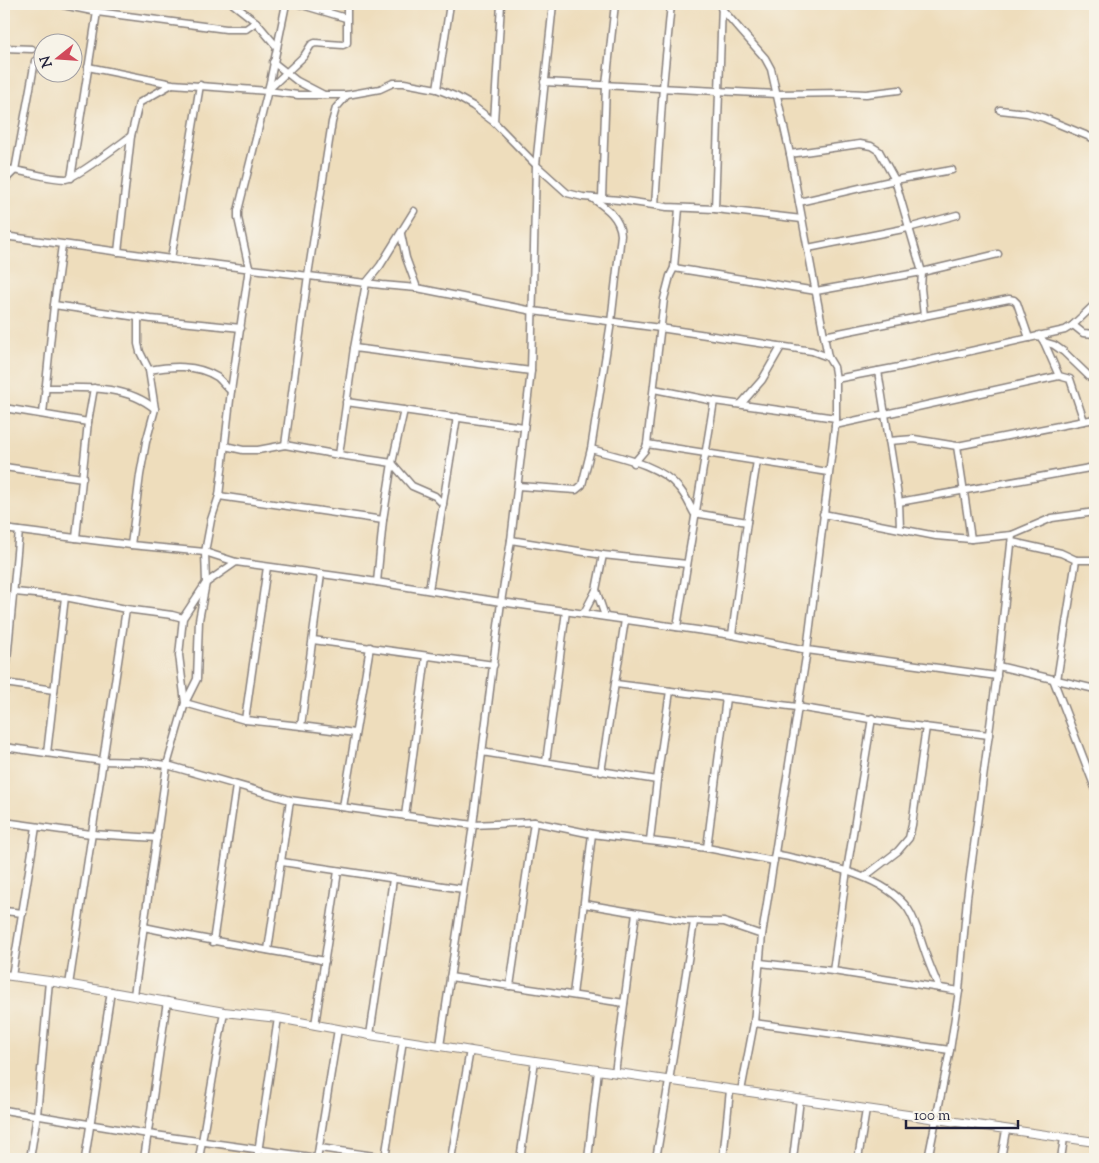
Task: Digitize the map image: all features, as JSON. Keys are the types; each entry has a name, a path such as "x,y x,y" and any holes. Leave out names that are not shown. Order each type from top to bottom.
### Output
{"street":[{"path":"233,4 256,22 277,47"},
{"path":"134,995 167,766 185,703 197,679 199,620 206,583 206,552 211,520 219,496 231,391 249,268 238,211 268,91 286,4"},
{"path":"299,4 346,18"},
{"path":"268,91 304,56 311,45 315,43 342,45 347,43 347,4"},
{"path":"437,89 450,4"},
{"path":"494,122 501,4"},
{"path":"440,1046 473,825 501,602 518,486 531,370 536,165 554,4"},
{"path":"602,198 606,85 615,4"},
{"path":"655,205 671,4"},
{"path":"63,5 97,12 240,30 246,29 256,22"},
{"path":"715,209 721,6"},
{"path":"721,6 768,63 790,154 828,357 834,367 836,379 836,418 807,650 762,935 754,1023 741,1090"},
{"path":"71,178 97,12"},
{"path":"4,48 32,49"},
{"path":"273,62 297,81 326,95"},
{"path":"88,67 172,84 298,95 347,95 380,89 393,83 437,89 473,106 494,122 536,165 567,193 592,198 679,208 715,209 802,218"},
{"path":"4,181 16,170 32,78"},
{"path":"544,82 777,94 836,92 866,94 899,90"},
{"path":"118,252 132,136 140,102 172,84"},
{"path":"171,259 200,85"},
{"path":"285,445 308,275 333,115 336,108 347,95"},
{"path":"1000,110 1044,118 1095,139"},
{"path":"4,169 56,178 71,178 132,136"},
{"path":"790,154 860,144 871,146 879,151 895,180 922,272 921,288 924,316"},
{"path":"799,202 895,180 952,170"},
{"path":"518,486 576,490 582,484 590,449 611,322 621,228 617,220 606,208 592,198"},
{"path":"634,463 645,450 647,444 660,328 666,291 674,268 679,208"},
{"path":"339,456 354,348 366,283 380,266 414,211"},
{"path":"808,248 908,228 957,215"},
{"path":"401,234 406,258 418,288"},
{"path":"4,238 418,288 533,311 812,351 828,357"},
{"path":"43,414 62,244"},
{"path":"674,268 816,291 922,272 998,254"},
{"path":"824,336 1009,299 1017,303 1029,338"},
{"path":"54,304 138,317 241,328"},
{"path":"836,379 1065,330 1095,304"},
{"path":"131,545 141,467 155,409 149,370 138,344 138,317"},
{"path":"1073,325 1083,333 1095,334"},
{"path":"1039,335 1059,376"},
{"path":"1044,342 1054,345 1064,352 1095,382"},
{"path":"741,404 762,380 781,347"},
{"path":"354,348 531,370"},
{"path":"149,370 180,366 191,368 218,378 231,391"},
{"path":"878,371 899,502 900,528"},
{"path":"835,425 1059,376 1070,379 1084,421"},
{"path":"45,388 94,388 137,396 155,409"},
{"path":"76,538 88,422 94,388"},
{"path":"654,389 714,401 836,418"},
{"path":"677,627 694,513 714,401"},
{"path":"346,402 524,427"},
{"path":"4,408 88,422"},
{"path":"377,582 383,520 392,463 404,410"},
{"path":"429,590 457,417"},
{"path":"889,441 914,439 958,446 1095,419"},
{"path":"647,444 828,472"},
{"path":"225,446 243,450 258,450 285,445 339,456 392,463 412,486 436,496 443,504"},
{"path":"958,446 971,539"},
{"path":"590,449 665,475 684,494 694,513"},
{"path":"732,635 757,461"},
{"path":"4,467 83,478"},
{"path":"899,502 1095,467"},
{"path":"219,496 383,520"},
{"path":"823,514 936,536 971,539 1012,535 1052,518 1095,512"},
{"path":"694,513 747,522"},
{"path":"4,529 131,545 206,552 236,562 732,635 807,650 997,676"},
{"path":"4,692 20,531"},
{"path":"928,1159 950,1050 959,991 967,898 997,676 1012,535"},
{"path":"511,540 603,555 687,564"},
{"path":"1012,542 1061,553 1076,560 1095,560"},
{"path":"584,613 596,590 603,555"},
{"path":"1076,560 1055,679 1095,788"},
{"path":"185,703 180,655 183,618 206,583 236,562"},
{"path":"245,720 268,567"},
{"path":"301,726 321,574"},
{"path":"596,590 605,616"},
{"path":"15,592 65,597 183,618"},
{"path":"47,754 65,597"},
{"path":"69,985 126,609"},
{"path":"546,762 566,611"},
{"path":"601,772 625,620"},
{"path":"313,640 494,664"},
{"path":"343,808 370,647"},
{"path":"404,816 426,656"},
{"path":"998,666 1095,689"},
{"path":"4,683 54,690"},
{"path":"616,684 797,707 989,735"},
{"path":"650,840 670,691"},
{"path":"707,848 726,698"},
{"path":"185,703 245,720 355,733"},
{"path":"833,971 847,870 872,718"},
{"path":"864,877 898,851 909,838 926,727"},
{"path":"4,748 102,761 143,762 167,766 290,800 343,808 473,825 501,822 534,822 592,834 774,857 847,870 864,877 895,896 907,908 915,923 939,988"},
{"path":"482,752 657,780"},
{"path":"212,942 236,786"},
{"path":"268,950 290,800"},
{"path":"4,822 91,834 157,838"},
{"path":"510,986 534,822"},
{"path":"36,827 23,913 8,975 111,991 224,1012 278,1018 370,1035 535,1061 1095,1142"},
{"path":"573,995 592,834"},
{"path":"282,862 463,889"},
{"path":"315,1024 338,871"},
{"path":"370,1035 393,879"},
{"path":"584,904 694,922 724,922 762,935"},
{"path":"4,911 23,913"},
{"path":"615,1073 636,914"},
{"path":"656,1159 694,922"},
{"path":"144,927 212,942 268,950 324,962"},
{"path":"760,963 833,971 959,991"},
{"path":"450,978 624,1003"},
{"path":"30,1159 49,981"},
{"path":"85,1159 92,1124 111,991"},
{"path":"144,1159 167,1001"},
{"path":"199,1159 224,1012"},
{"path":"257,1159 278,1018"},
{"path":"754,1023 950,1050"},
{"path":"4,1110 148,1134 318,1159 338,1028"},
{"path":"386,1159 403,1040"},
{"path":"451,1159 470,1050"},
{"path":"520,1159 535,1061"},
{"path":"588,1159 598,1070"},
{"path":"723,1159 730,1090"},
{"path":"793,1159 800,1098"},
{"path":"858,1159 866,1110"},
{"path":"1001,1159 1006,1130"},
{"path":"1061,1159 1064,1138"},
{"path":"320,1148 394,1159"}]}
